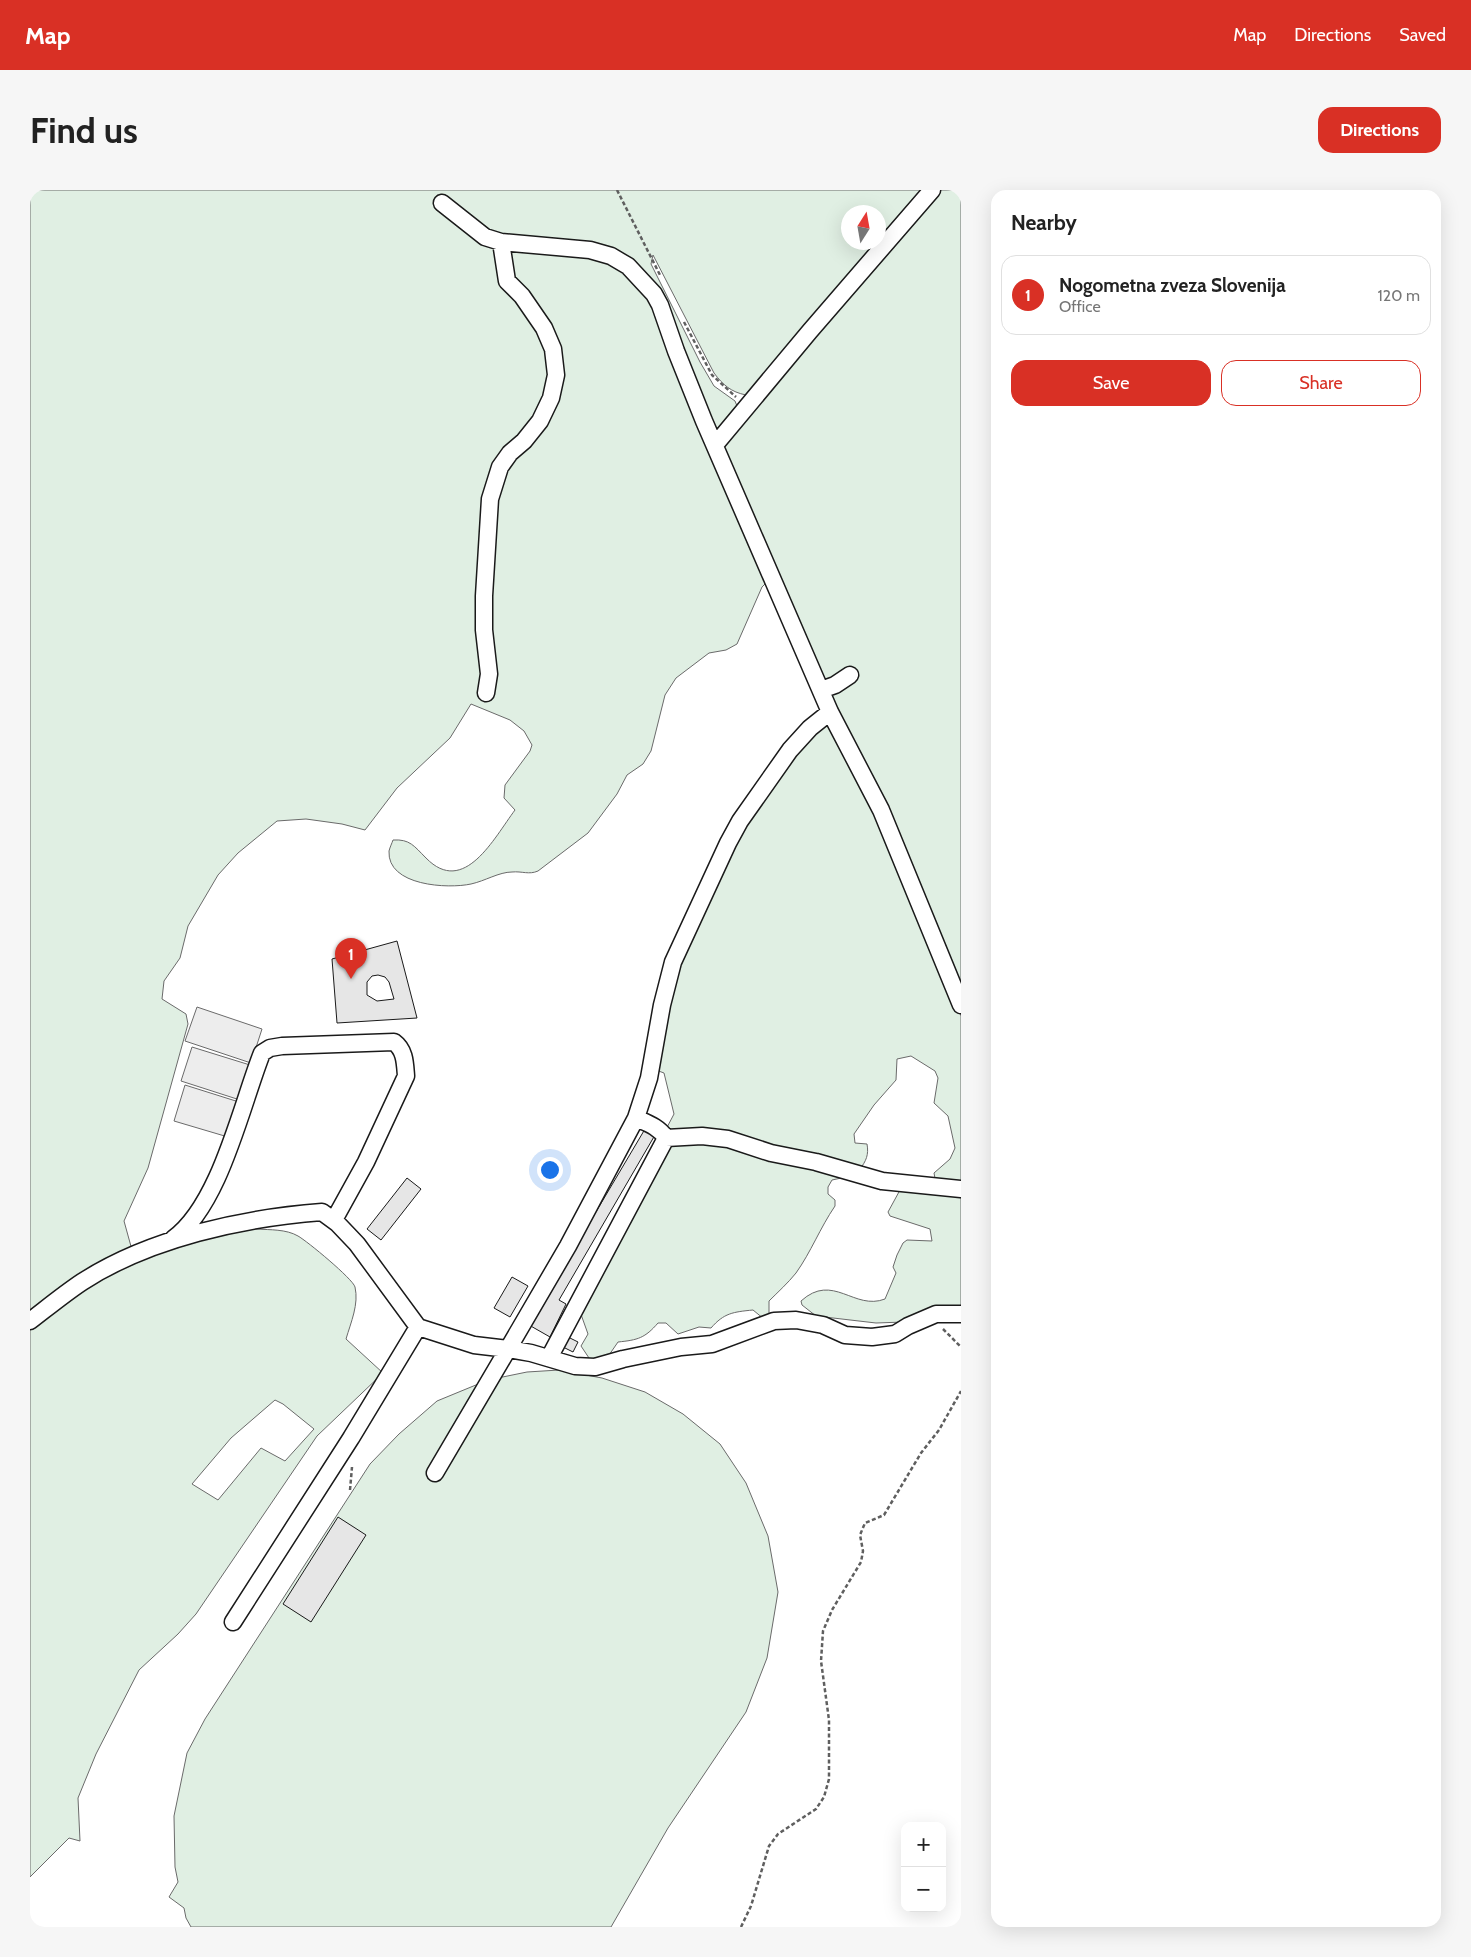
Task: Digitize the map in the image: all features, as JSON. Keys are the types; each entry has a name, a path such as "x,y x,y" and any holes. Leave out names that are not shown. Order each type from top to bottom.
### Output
{"lane":[{"path":"715,445 810,331 932,190"},
{"path":"442,203 485,237 501,242 590,250 611,256 628,266 646,284 660,305 676,351 715,445 830,712 881,810 961,1005"},
{"path":"486,693 489,674 484,630 484,596 490,499 500,467 510,453 524,441 540,421 551,398 556,375 554,349 544,328 522,296 507,281 501,242"},
{"path":"821,690 835,685 850,675"},
{"path":"435,1473 568,1246 636,1118 650,1078 662,1005 673,962 704,893 740,821 790,750 810,728 830,712"},
{"path":"169,1242 184,1231 213,1185 225,1160 262,1052 270,1048 282,1046 394,1042 400,1046 405,1060 406,1076 366,1162 334,1220"},
{"path":"636,1118 652,1125 666,1138"},
{"path":"666,1138 702,1136 728,1139 771,1153 825,1164 882,1181 961,1189"},
{"path":"549,1358 666,1138"},
{"path":"30,1321 83,1282 120,1261 169,1242 256,1220 322,1212 334,1220 356,1244 418,1327 474,1345 508,1349 575,1366 595,1367 681,1347 712,1344 774,1321 796,1320 822,1325 845,1335 872,1337 895,1334 936,1314 961,1314"},
{"path":"233,1622 351,1438 418,1327"}],"path":[{"path":"741,1927 751,1906 769,1846 778,1834 816,1808 824,1797 829,1779 829,1729 821,1662 823,1631 832,1610 861,1562 863,1551 860,1535 866,1523 884,1515 921,1453 939,1430 961,1391"}],"green space":[{"path":"30,190 929,190 886,238 886,205 841,205 841,250 875,250 746,395 728,387 714,373 653,255 651,264 700,362 714,386 735,401 739,411 718,431 711,427 645,275 584,253 617,265 647,290 770,579 762,587 737,644 726,650 709,653 676,678 665,695 651,751 643,764 627,775 617,794 588,833 538,871 532,873 507,872 471,884 448,886 434,885 408,878 398,872 391,863 390,848 393,840 399,840 411,844 440,868 453,871 465,867 488,848 515,810 504,798 505,785 530,751 532,745 524,731 510,720 471,704 450,738 397,788 365,830 342,824 306,819 277,821 238,853 218,875 188,926 180,958 164,981 162,999 186,1014 188,1024 148,1168 124,1221 132,1250 30,1314"},
{"path":"936,190 961,190 961,993 838,718 722,443"},
{"path":"823,725 831,725 875,807 961,1016 961,1186 936,1184 934,1173 950,1159 955,1148 948,1116 934,1103 938,1078 935,1071 911,1056 897,1059 896,1080 874,1105 854,1134 855,1143 867,1144 868,1151 860,1169 664,1133 674,1114 664,1073 656,1070 675,970 743,823 794,750"},
{"path":"709,1140 846,1177 832,1180 828,1187 828,1194 835,1200 835,1206 796,1273 769,1301 769,1317 764,1319 753,1310 729,1314 720,1319 711,1328 699,1327 678,1334 666,1323 658,1323 641,1337 618,1342 607,1358 591,1361 581,1346 588,1334 578,1306 657,1146"},
{"path":"900,1190 961,1191 961,1307 904,1322 876,1323 816,1316 802,1305 801,1301 813,1293 823,1290 863,1300 885,1299 896,1273 893,1267 903,1243 907,1240 932,1241 930,1229 890,1216 888,1212"},
{"path":"257,1229 288,1232 303,1239 338,1269 355,1287 356,1293 354,1313 346,1339 383,1373 317,1436 196,1614 178,1634 139,1670 96,1754 78,1798 80,1841 69,1838 30,1877 30,1326 66,1301 130,1262 226,1232","holes":["275,1400 283,1404 314,1429 285,1461 261,1448 218,1500 192,1484 231,1438"]},
{"path":"559,1370 602,1378 645,1392 683,1414 720,1444 746,1483 768,1536 778,1592 767,1658 746,1712 668,1828 611,1927 191,1927 186,1918 184,1908 169,1897 178,1882 175,1867 174,1816 187,1753 205,1719 370,1464 399,1434 437,1401 488,1380 527,1372"}],"shaded area":[{"path":"197,1007 262,1029 251,1063 185,1041"},
{"path":"192,1047 250,1065 240,1100 181,1081"},
{"path":"185,1085 239,1102 228,1137 174,1121"}],"building":[{"path":"397,941 417,1018 337,1023 332,959","holes":["372,976 385,977 389,982 394,999 377,1001 367,995 367,982"]},
{"path":"645,1129 655,1135 559,1300 566,1304 550,1337 529,1325"},
{"path":"407,1178 421,1189 381,1240 367,1229"},
{"path":"512,1277 528,1286 510,1317 494,1308"},
{"path":"566,1336 578,1342 573,1352 561,1346"},
{"path":"338,1517 366,1535 311,1622 283,1604"}],"place":[{"name":"Nogometna zveza Slovenija","path":"351,979"}]}
